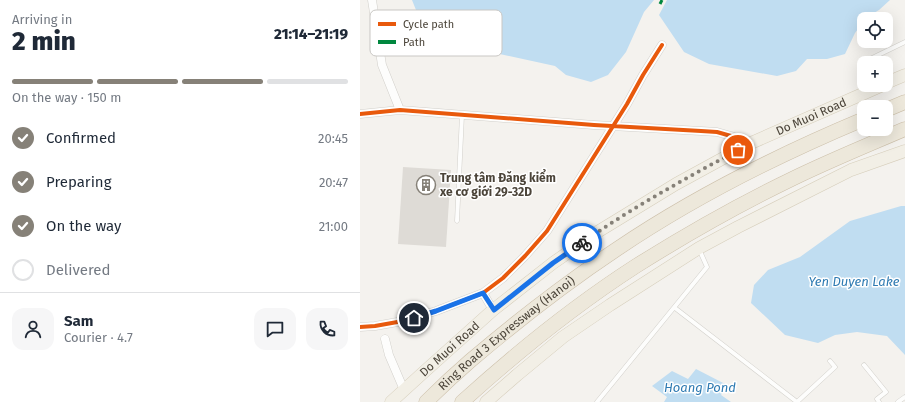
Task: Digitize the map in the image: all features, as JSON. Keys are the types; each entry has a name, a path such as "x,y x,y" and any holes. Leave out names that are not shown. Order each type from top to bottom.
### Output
{"highway":[{"path":"893,107 905,102"},
{"name":"Ring Road 3 Expressway (Hanoi)","path":"426,402 470,361 532,311 575,278 618,248 675,213 730,182 785,154 857,122"},
{"name":"Ring Road 3 Expressway (Hanoi)","path":"462,402 494,373 592,296 688,234 794,178 905,129"}],"main road":[{"path":"893,81 905,75"},
{"name":"Do Muoi Road","path":"391,402 494,310 553,263 599,231 676,184 751,143 866,92"},
{"path":"486,402 563,337 699,248 851,170 905,150"}],"street":[{"path":"372,0 374,10"},
{"path":"360,327 402,321 436,311 483,293 503,278 525,256 547,230 627,104 662,45"},
{"path":"381,56 382,65 400,110"},
{"path":"360,114 400,110 594,125 701,130 717,132 751,143"},
{"path":"483,293 494,310"},
{"path":"385,339 389,355 404,390"}],"lane":[{"path":"876,56 905,42"},
{"path":"457,221 462,115"},
{"path":"597,402 707,267 699,248"},
{"path":"675,308 797,402 835,367 830,361"},
{"path":"864,365 886,392 877,399 879,402"},
{"path":"898,402 905,397"}],"water":[{"path":"412,0 654,0 644,12 626,52 608,75 591,82 566,75 555,66 502,55 502,10 416,10"},
{"path":"667,0 890,0 876,12 857,12 857,30 845,54 827,59 807,59 796,71 777,76 709,64 684,52 659,15"},
{"name":"Yen Duyen Lake","path":"905,206 905,355 887,336 857,332 835,335 818,343 785,335 751,303 754,285 768,270 800,257 850,221"},
{"name":"Hoang Pond","path":"696,369 727,385 721,395 731,402 664,402 667,397 652,386 672,371 688,379"}],"building":[{"path":"403,167 451,170 446,247 398,244"}],"marked path":[{"path":"660,4 662,0"}],"cycle path":[{"path":"360,327 403,321 436,311 483,293 503,278 547,231 627,104 662,45"},
{"path":"360,114 400,110 594,125 717,132 751,143"}],"way so far":[{"path":"582,243 676,184 738,150"}],"place":[{"name":"Trung tâm Đăng kiểm xe cơ giới 29-32D","path":"426,185"}],"route":[{"path":"414,318 483,293 494,310 553,263 582,243"}]}
